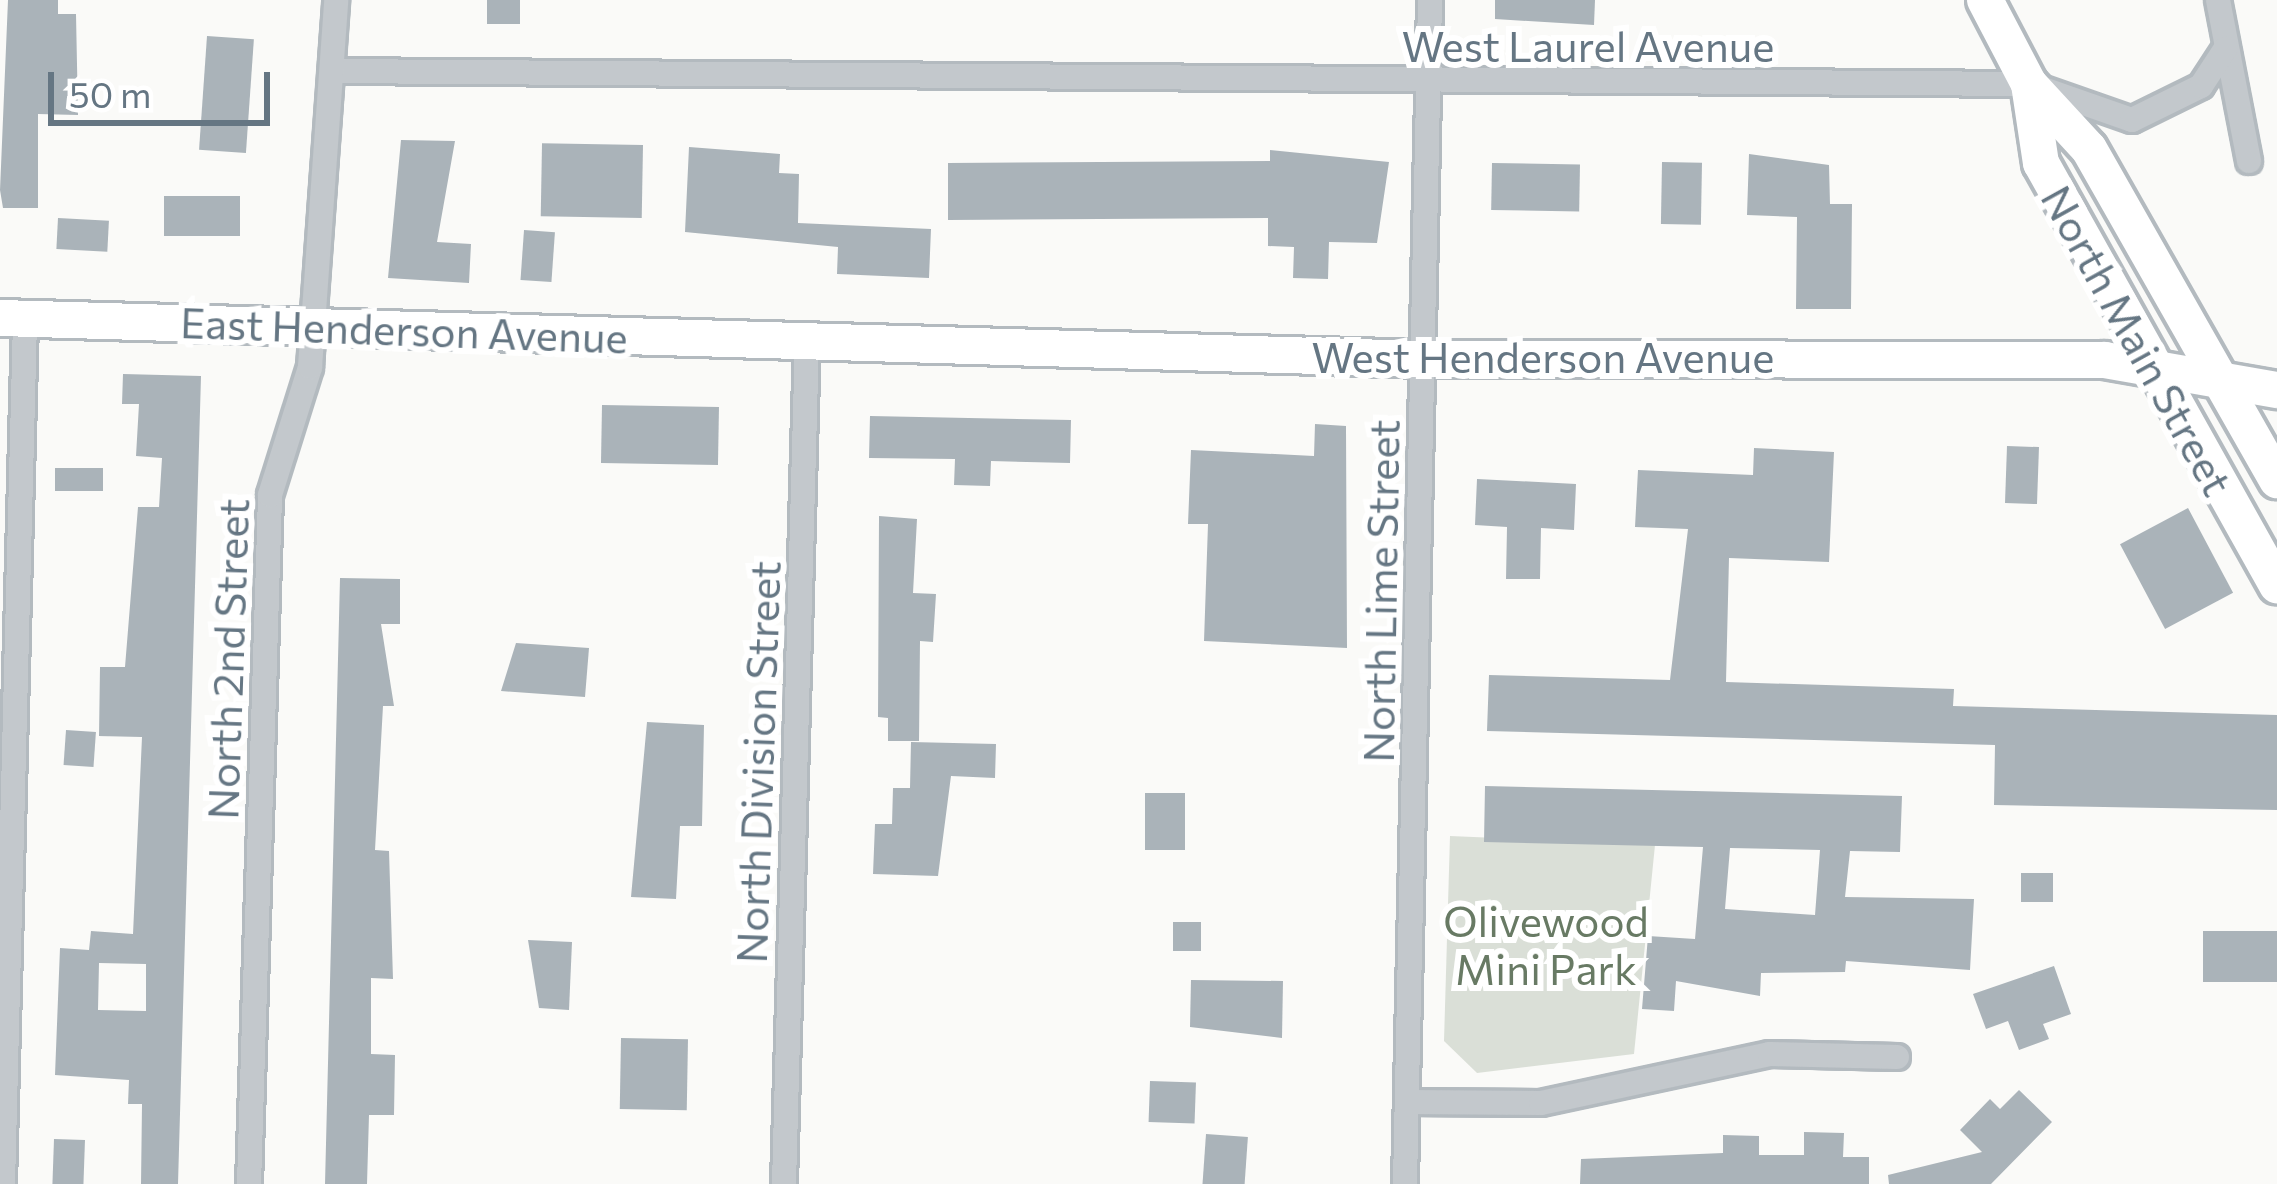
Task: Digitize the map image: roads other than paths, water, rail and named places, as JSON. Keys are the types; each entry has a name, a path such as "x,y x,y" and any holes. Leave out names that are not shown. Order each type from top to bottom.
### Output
{"main road":[{"name":"North Main Street","path":"1984,0 2029,85 2089,148 2277,480"},
{"name":"North Main Street","path":"2029,85 2041,163 2149,364 2277,586"},
{"name":"East Henderson Avenue","path":"13,318 807,341"},
{"name":"West Henderson Avenue","path":"807,341 1425,359 2149,364 2214,373 2277,390"}],"street":[{"name":"North 2nd Street","path":"248,1184 270,495 310,368 336,0"},
{"name":"North Lime Street","path":"1405,1184 1430,0"},
{"path":"2218,0 2249,160"},
{"name":"West Laurel Avenue","path":"333,71 1429,85 2029,85 2132,120 2201,86 2226,48"},
{"path":"3,1184 13,318"},
{"name":"North Division Street","path":"784,1184 807,341"},
{"path":"1407,1102 1555,1101 1744,1056 1897,1057"}],"park label":[{"name":"Olivewood Mini Park","path":"1546,944"}]}
